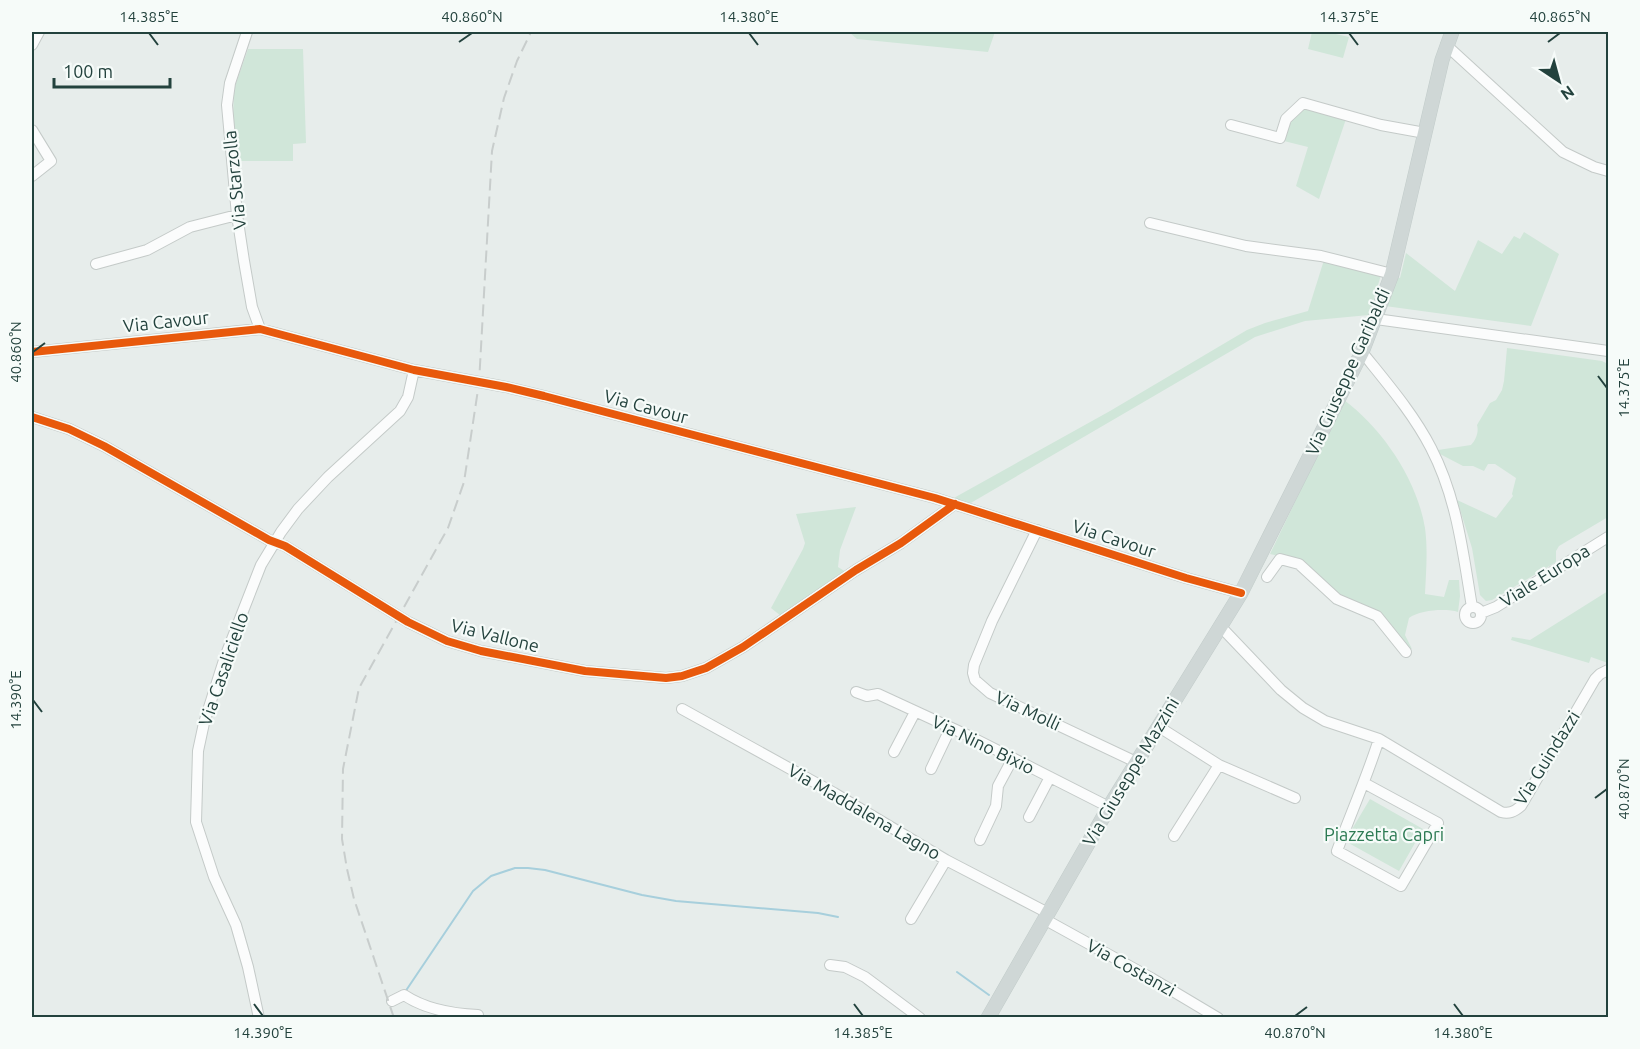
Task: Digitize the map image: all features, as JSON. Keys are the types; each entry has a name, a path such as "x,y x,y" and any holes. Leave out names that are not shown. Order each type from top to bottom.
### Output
{"main road":[{"name":"Via Giuseppe Garibaldi","path":"1221,627 1241,593 1362,352 1376,319 1392,274 1446,45 1452,32"},
{"name":"Via Giuseppe Mazzini","path":"988,1017 1109,807 1221,627"}],"street":[{"path":"32,45 39,32"},
{"name":"Via Starzolla","path":"247,32 230,83 227,105 237,215 248,290 260,329"},
{"path":"1446,45 1563,152 1586,164 1608,171"},
{"path":"1231,125 1280,138 1286,119 1303,103 1380,125 1425,133"},
{"path":"32,130 51,161 32,176"},
{"path":"96,264 147,250 190,227 237,215"},
{"path":"1150,223 1246,246 1322,256 1392,274"},
{"path":"1376,319 1608,351"},
{"name":"Via Cavour","path":"32,352 260,329 414,370 544,396 955,504 1186,578 1241,593"},
{"name":"Viale Europa","path":"1362,352 1422,432 1440,467 1456,516 1477,610 1496,607 1608,537"},
{"name":"Via Casaliciello","path":"259,1017 236,925 214,877 196,822 198,752 212,695 261,565 298,509 328,477 400,411 408,397 414,370"},
{"name":"Via Vallone","path":"32,417 69,429 104,447 335,576 408,622 447,640 481,651 585,671 666,678 682,676 706,668 743,647 856,570 901,543 955,504"},
{"name":"Via Molli","path":"1037,530 983,642 974,664 975,680 990,693 1136,762"},
{"path":"1267,577 1280,559 1299,564 1337,598 1377,616 1406,652"},
{"name":"Via Guindazzi","path":"1221,627 1281,690 1303,708 1325,721 1379,739 1501,812 1512,812 1521,806 1594,679 1608,670"},
{"name":"Via Nino Bixio","path":"856,692 867,696 878,694 1109,807"},
{"name":"Via Maddalena Lagno","path":"682,709 834,793 946,861 1046,916"},
{"path":"894,752 915,711"},
{"path":"1158,727 1219,765 1295,798"},
{"path":"931,769 950,729"},
{"path":"1364,783 1438,823 1401,886 1337,851 1379,739"},
{"path":"980,840 996,806 998,786 1012,758"},
{"path":"1174,836 1219,765"},
{"path":"1029,817 1050,777"},
{"path":"911,919 946,861"},
{"name":"Via Costanzi","path":"1046,916 1218,1017"},
{"path":"830,964 844,967 864,977 920,1017"},
{"path":"393,1001 404,995 422,1004 448,1012 478,1015"}],"green space":[{"path":"849,32 995,32 988,52 857,39"},
{"path":"1312,32 1327,32 1349,37 1343,58 1308,49"},
{"path":"248,49 303,49 306,143 293,144 293,161 239,161 233,122 234,89"},
{"path":"1306,108 1346,119 1319,199 1296,186 1308,147 1284,141 1294,118"},
{"path":"1524,232 1559,254 1531,326 1385,306 1396,277 1400,278 1406,253 1455,291 1478,240 1502,254 1514,236 1520,239"},
{"path":"1324,260 1381,275 1369,315 1305,321 1255,337 969,504 952,499 1110,411 1247,330 1308,311"},
{"path":"1507,348 1602,361 1608,364 1608,517 1559,546 1556,551 1556,562 1492,600 1486,601 1480,595 1472,548 1457,500 1496,518 1513,496 1516,478 1495,464 1488,464 1484,471 1473,466 1463,466 1440,454 1438,450 1471,445 1474,441 1477,425 1490,403 1496,400 1502,390"},
{"path":"1344,400 1372,425 1385,441 1406,474 1414,492 1421,510 1426,536 1425,594 1444,597 1449,580 1459,580 1458,612 1433,610 1409,618 1405,635 1412,649 1407,647 1381,616 1334,594 1279,556 1270,554"},
{"path":"856,507 840,550 838,567 846,572 781,616 771,608 805,543 796,514"},
{"path":"1608,591 1608,663 1591,657 1589,663 1511,640 1512,637 1530,640"},
{"name":"Piazzetta Capri","path":"1370,799 1423,829 1399,871 1345,841"}],"waterway":[{"path":"405,992 473,891 491,876 515,868 545,870 642,895 676,901 818,913 838,917"},
{"path":"957,972 989,995"}],"railway":[{"path":"394,1018 354,899 347,869 342,839 343,769 359,688 448,528 464,482 479,383 492,151 504,98 517,61 531,32"}],"cycle path":[{"path":"32,352 260,329 414,370 544,396 935,498 1186,578 1241,593"},
{"path":"32,417 69,429 104,446 269,540 285,546 408,622 447,641 481,651 585,671 666,678 682,676 706,668 743,647 856,570 901,543 955,504"}]}
